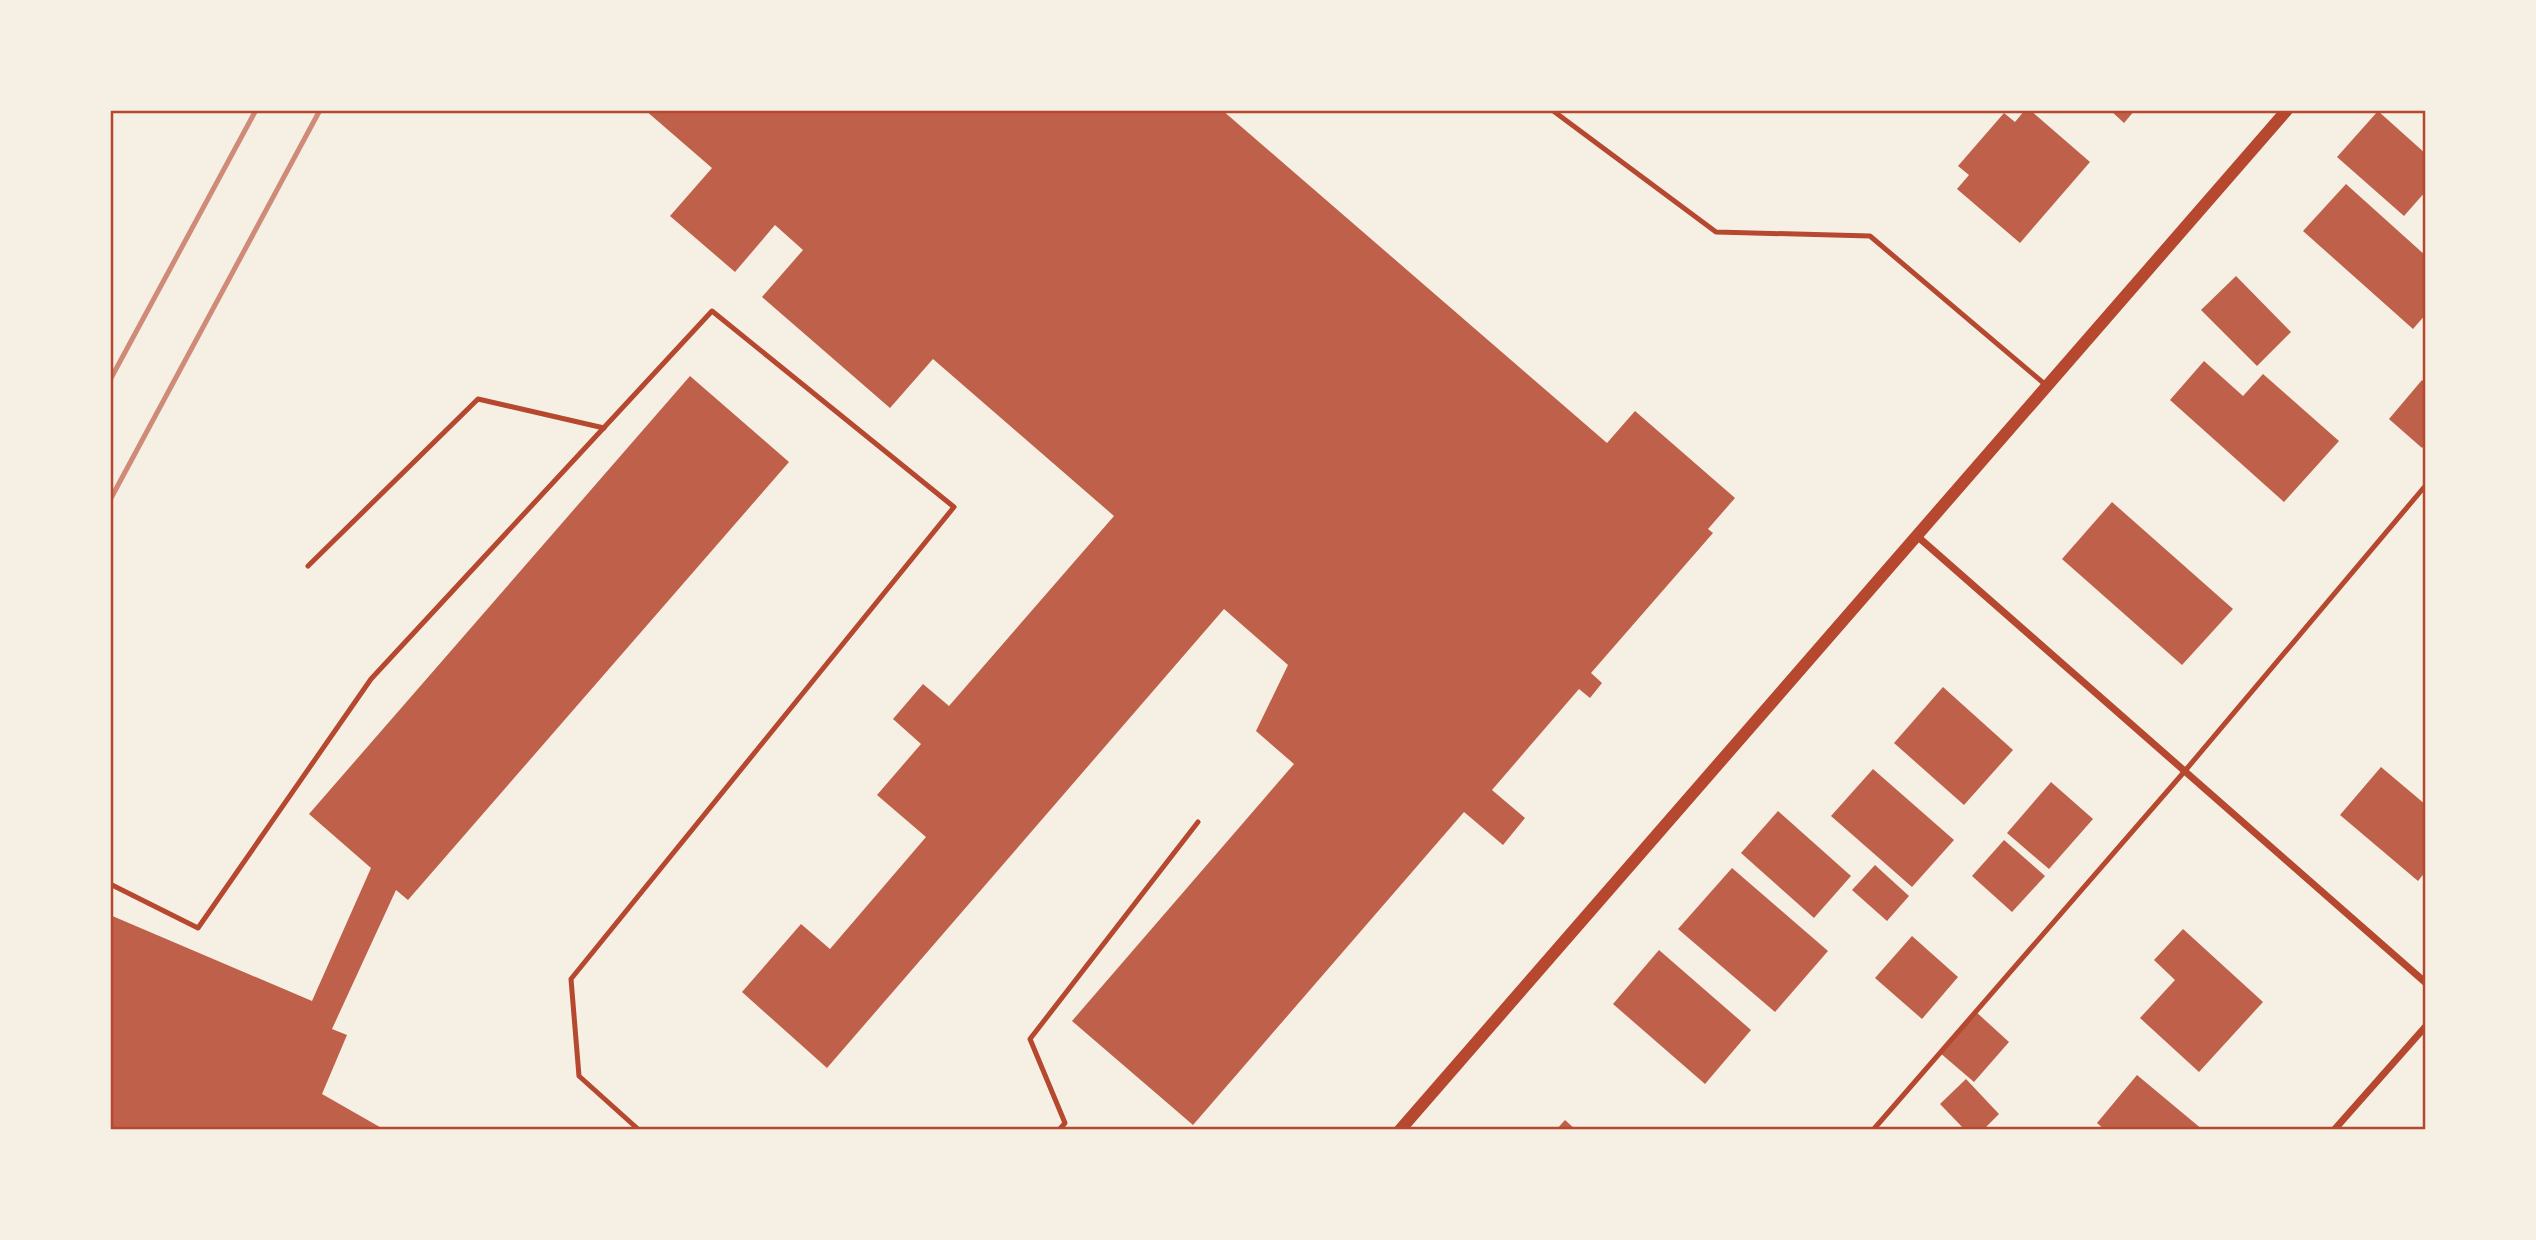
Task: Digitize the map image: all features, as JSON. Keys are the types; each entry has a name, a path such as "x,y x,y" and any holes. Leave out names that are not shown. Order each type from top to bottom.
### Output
{"street":[{"path":"1400,1130 2287,110"},
{"path":"1917,536 2426,983"},
{"path":"2334,1130 2426,1026"}],"lane":[{"path":"1552,110 1716,232 1870,236 2047,386"},
{"path":"110,884 198,928 371,680 712,311 954,507 571,979 579,1076 639,1130"},
{"path":"308,566 478,399 604,428"},
{"path":"1873,1130 2184,772 2426,485"},
{"path":"1059,1130 1065,1123 1030,1039 1198,822"}],"building":[{"path":"645,110 1222,110 1607,443 1635,411 1735,498 1708,529 1713,533 1591,673 1602,683 1590,698 1579,689 1492,790 1525,818 1503,845 1464,812 1193,1125 1072,1021 1294,764 1256,731 1288,665 1224,609 827,1068 742,992 801,924 830,949 926,837 877,795 921,744 893,719 923,684 949,706 1114,516 933,359 890,408 762,297 803,250 775,225 735,272 670,216 712,168"},
{"path":"2025,110 2030,110 2090,162 2020,243 1957,189 1969,175 1958,166 2004,113 2015,122"},
{"path":"2110,110 2135,110 2124,123"},
{"path":"2378,111 2426,154 2426,191 2404,216 2337,157"},
{"path":"2346,184 2426,256 2426,314 2413,329 2303,231"},
{"path":"2236,276 2291,332 2257,366 2201,310"},
{"path":"2204,361 2243,396 2263,374 2339,441 2284,502 2170,400"},
{"path":"690,376 789,462 408,900 396,890 332,1029 347,1035 322,1094 385,1130 110,1130 110,915 312,1001 371,868 309,814"},
{"path":"2422,380 2426,384 2426,443 2422,448 2389,419"},
{"path":"2112,502 2233,609 2182,665 2062,559"},
{"path":"1943,687 2013,750 1964,805 1894,743"},
{"path":"2381,767 2426,805 2426,871 2418,881 2340,815"},
{"path":"1873,769 1954,840 1912,887 1831,816"},
{"path":"2051,782 2093,819 2049,869 2007,833"},
{"path":"1778,811 1851,876 1814,918 1741,853"},
{"path":"2004,840 2045,876 2012,912 1972,876"},
{"path":"1875,865 1909,896 1887,921 1852,890"},
{"path":"1732,868 1828,951 1775,1012 1678,929"},
{"path":"2183,929 2263,1002 2199,1072 2140,1018 2175,980 2154,960"},
{"path":"1912,936 1958,977 1922,1019 1875,978"},
{"path":"1659,950 1751,1030 1705,1084 1613,1004"},
{"path":"1975,1011 2009,1042 1974,1082 1939,1052"},
{"path":"2137,1075 2203,1130 2105,1130 2097,1123"},
{"path":"1966,1079 1999,1114 1983,1130 1965,1130 1940,1104"},
{"path":"1565,1120 1576,1130 1556,1130"}],"railway":[{"path":"110,380 256,110"},
{"path":"110,500 320,110"}]}
